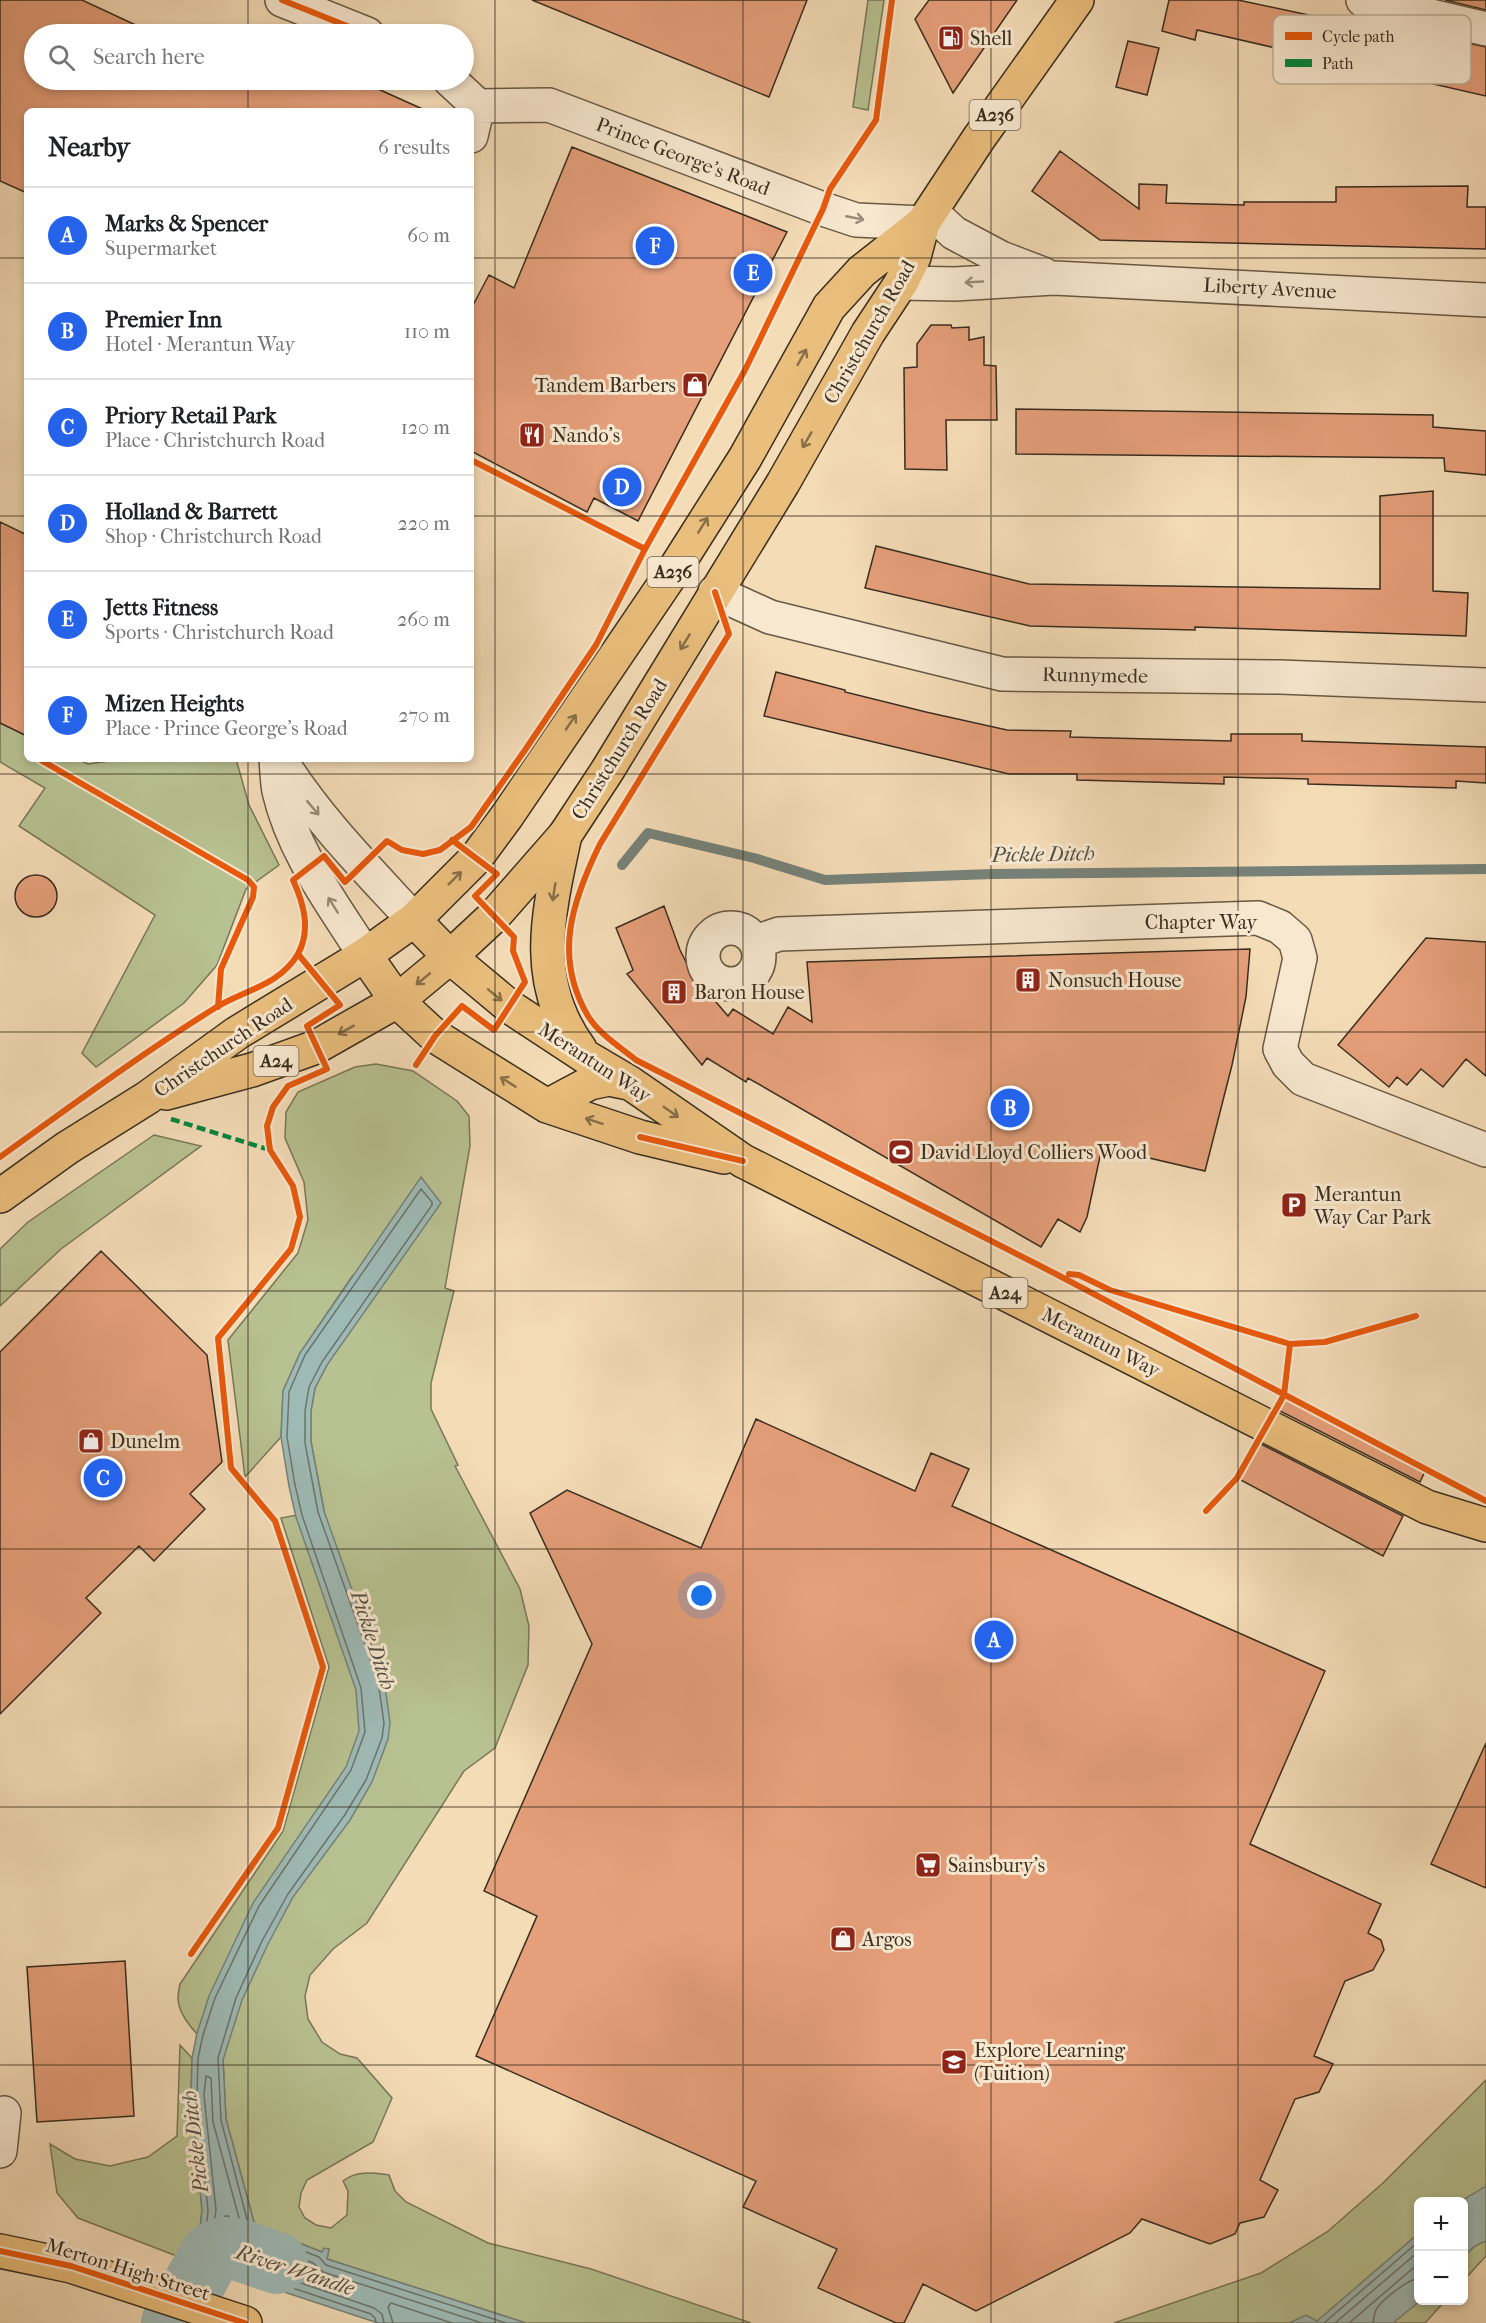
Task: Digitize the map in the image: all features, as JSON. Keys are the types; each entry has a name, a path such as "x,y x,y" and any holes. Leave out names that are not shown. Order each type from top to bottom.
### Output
{"main road":[{"name":"Christchurch Road","path":"147,1098 252,1070 316,1047 396,1001 450,957 494,916 566,835 783,483 868,333 901,283 914,257 927,218 978,138 1069,5"},
{"name":"Christchurch Road","path":"0,1196 67,1148 147,1098 237,1033 364,955 414,920 476,858 507,816 688,547 745,458 829,308 862,271 927,218"},
{"path":"566,835 555,879 548,931 547,963 554,999 565,1029 586,1058"},
{"name":"A24","path":"414,920 450,957"},
{"name":"Merantun Way","path":"364,955 396,1001 435,1036 547,1106 640,1137 743,1161"},
{"name":"Merantun Way","path":"450,957 510,1007 586,1058 630,1083 743,1161 1419,1503 1486,1548"},
{"path":"547,1106 590,1083 609,1078 630,1083"},
{"name":"Merantun Way","path":"1419,1503 1486,1525"},
{"name":"Merton High Street","path":"0,2251 71,2266 245,2323"}],"street":[{"path":"282,0 343,24"},
{"path":"1363,0 1427,15"},
{"path":"1471,25 1486,29"},
{"name":"Prince George's Road","path":"456,90 467,108"},
{"name":"Prince George's Road","path":"475,121 549,105 800,201 856,220 927,218"},
{"name":"Liberty Avenue","path":"927,218 1001,258 1054,278"},
{"name":"Liberty Avenue","path":"901,283 955,284 1054,278 1486,300"},
{"name":"Runnymede","path":"715,592 770,617 1002,674 1280,677 1486,685"},
{"path":"278,762 279,790 289,823 309,867 364,955"},
{"path":"280,762 304,797 339,839 414,920"},
{"name":"Chapter Way","path":"756,942 779,934 1258,918 1280,927 1295,940 1300,958 1280,1049 1287,1064 1303,1079 1486,1150"},
{"path":"0,2151 4,2113"}],"green space":[{"path":"868,0 884,0 868,110 853,107"},
{"path":"0,723 24,735 24,762 84,762 88,764 102,762 237,762 249,805 279,865 246,889 217,965 184,1003 96,1067 82,1053 155,915 19,826 45,788 0,762"},
{"path":"376,1064 413,1071 457,1101 469,1116 470,1146 445,1288 454,1291 431,1383 431,1409 458,1465 455,1466 520,1589 529,1626 528,1665 495,1748 464,1771 367,1923 333,1949 310,1975 305,1996 308,2019 322,2042 340,2054 357,2058 392,2098 373,2142 307,2180 301,2193 299,2207 305,2218 316,2225 331,2228 347,2215 348,2191 343,2181 359,2174 389,2175 395,2191 406,2202 488,2243 591,2269 751,2323 526,2323 327,2259 329,2249 322,2252 255,2226 226,2119 223,2060 195,2032 179,2007 180,1984 283,1831 329,1667 281,1518 324,1510 311,1442 311,1411 315,1388 327,1365 353,1275 300,1353 283,1391 281,1437 245,1477 228,1340 298,1253 308,1220 304,1182 285,1138 286,1112 298,1092 355,1067"},
{"path":"154,1135 201,1146 61,1249 0,1306 0,1249 28,1222"},
{"path":"180,2045 192,2058 191,2095 202,2210 200,2229 187,2260 78,2218 57,2193 50,2144 75,2159 110,2166 148,2157 177,2136"},
{"path":"1486,2080 1486,2256 1468,2276 1468,2197 1414,2197 1414,2305 1441,2305 1425,2323 1114,2323 1261,2273 1327,2232 1383,2183"}],"water":[{"path":"421,1177 441,1203 327,1365 315,1388 311,1411 311,1442 324,1511 384,1680 390,1722 388,1739 372,1782 350,1820 293,1897 242,2000 223,2060 226,2119 255,2226 322,2252 324,2248 329,2249 327,2259 526,2323 378,2323 187,2260 200,2229 202,2210 191,2095 192,2058 209,1996 253,1903 346,1767 359,1731 356,1690 296,1517 289,1486 281,1437 283,1391 300,1353"},
{"path":"1486,2186 1486,2241 1475,2246 1468,2253 1468,2197"},
{"path":"1414,2237 1415,2305 1393,2323 1289,2323 1306,2315 1317,2321"}],"building":[{"path":"0,0 82,0 134,24 24,24 24,90 380,90 420,108 24,108 24,192 0,181"},
{"path":"532,0 807,0 769,97"},
{"path":"929,0 1017,0 953,93 915,19"},
{"path":"1169,0 1238,0 1309,15 1273,15 1273,47 1197,30 1195,40 1162,31"},
{"path":"1445,0 1486,0 1486,10"},
{"path":"1128,41 1159,48 1147,95 1116,87"},
{"path":"1471,44 1486,47 1486,96 1433,84 1471,84"},
{"path":"572,147 787,232 638,521 594,498 587,512 474,453 474,303 489,275 514,288"},
{"path":"1060,151 1139,209 1139,184 1167,185 1166,203 1244,205 1244,202 1336,202 1336,187 1468,186 1467,207 1486,207 1486,249 1100,240 1032,191"},
{"path":"931,325 951,325 952,328 969,327 969,340 984,337 984,365 996,366 997,420 946,420 947,470 905,469 904,368 917,367 917,344"},
{"path":"1016,409 1433,415 1433,427 1486,431 1486,475 1445,471 1444,458 1016,454"},
{"path":"1433,491 1433,591 1468,593 1466,636 1195,627 1195,630 1030,626 865,588 876,546 1029,584 1380,589 1380,496"},
{"path":"0,522 24,534 24,735 0,723"},
{"path":"776,672 845,690 845,692 1007,730 1071,731 1070,737 1231,741 1231,734 1302,734 1302,741 1486,747 1486,783 1456,781 1456,788 1308,784 1308,779 1224,777 1224,784 1077,780 1077,774 1009,774 764,716"},
{"path":"36,875 51,881 57,896 51,911 36,917 21,911 15,896 21,881"},
{"path":"664,906 680,950 692,974 728,1016 733,1009 773,1034 788,1007 812,1022 807,962 1250,949 1246,997 1232,1065 1205,1171 1102,1147 1087,1217 1080,1232 1058,1219 1041,1247 748,1078 746,1082 707,1058 702,1065 627,974 633,970 616,928"},
{"path":"1426,938 1486,942 1486,1076 1466,1059 1443,1087 1421,1069 1407,1085 1397,1077 1389,1087 1338,1045"},
{"path":"101,1251 207,1355 222,1462 190,1494 205,1509 154,1561 139,1546 86,1598 101,1613 0,1714 0,1352"},
{"path":"1284,1395 1426,1469 1420,1482 1276,1409"},
{"name":"Sainsbury's","path":"756,1419 915,1491 931,1453 969,1469 952,1506 1325,1671 1250,1844 1381,1904 1368,1933 1381,1940 1384,1950 1373,1970 1345,1981 1314,2056 1333,2064 1319,2092 1295,2099 1260,2180 1278,2190 1264,2217 1240,2223 1235,2234 1210,2244 1142,2219 1130,2233 976,2311 923,2284 904,2323 896,2323 818,2288 837,2249 743,2207 756,2181 476,2056 537,1916 484,1891 592,1644 530,1513 567,1490 701,1548"},
{"path":"1257,1442 1403,1516 1383,1556 1237,1478"},
{"path":"1486,1743 1486,1888 1431,1864"},
{"path":"125,1961 134,2116 37,2122 27,1967"}],"waterway":[{"name":"Pickle Ditch","path":"622,865 648,833 754,858 825,880 992,874 1486,869"},
{"name":"River Wandle","path":"172,2323 211,2254 223,2248 236,2249 277,2263"}],"marked path":[{"path":"171,1119 270,1150"}],"cycle path":[{"path":"282,0 342,24"},
{"path":"0,1157 187,1026 215,1008 271,980 290,965 302,945 305,926 303,908 293,880 324,856 345,882 387,841 402,850 423,854 440,850 471,827 596,645 645,549 745,370 823,209 830,189 876,120 892,0"},
{"path":"474,462 645,549"},
{"path":"715,592 729,634 600,844 581,887 575,908 570,929 571,972 577,994 588,1016 598,1029 636,1060 1054,1273 1486,1501"},
{"path":"44,762 248,880 254,887 253,897 221,969 218,1007"},
{"path":"416,1065 435,1036 462,1006 494,1030 525,982 513,951 514,937 475,896 497,874 452,840"},
{"path":"191,1954 278,1828 323,1667 275,1521 231,1468 218,1338 291,1249 300,1217 293,1186 270,1150 267,1126 273,1107 288,1086 327,1069 307,1026 340,1005 298,954"},
{"path":"640,1137 743,1161"},
{"path":"1069,1274 1079,1275 1110,1290 1290,1344 1325,1342 1416,1316"},
{"path":"1206,1511 1237,1478 1284,1395 1290,1344"},
{"path":"0,2251 71,2266 245,2323"}],"place":[{"name":"Shell","path":"951,38"},
{"name":"Mizen Heights","path":"655,246"},
{"name":"Jetts Fitness","path":"753,273"},
{"name":"Tandem Barbers","path":"695,385"},
{"name":"Nando's","path":"532,435"},
{"name":"Holland & Barrett","path":"622,487"},
{"name":"Nonsuch House","path":"1028,980"},
{"name":"Baron House","path":"674,992"},
{"name":"Premier Inn","path":"1010,1108"},
{"name":"David Lloyd Colliers Wood","path":"901,1152"},
{"name":"Merantun Way Car Park","path":"1294,1205"},
{"name":"Dunelm","path":"91,1441"},
{"name":"Priory Retail Park","path":"103,1478"},
{"name":"Marks & Spencer","path":"994,1640"},
{"name":"Sainsbury's","path":"928,1865"},
{"name":"Argos","path":"843,1939"},
{"name":"Explore Learning (Tuition)","path":"954,2062"}]}
